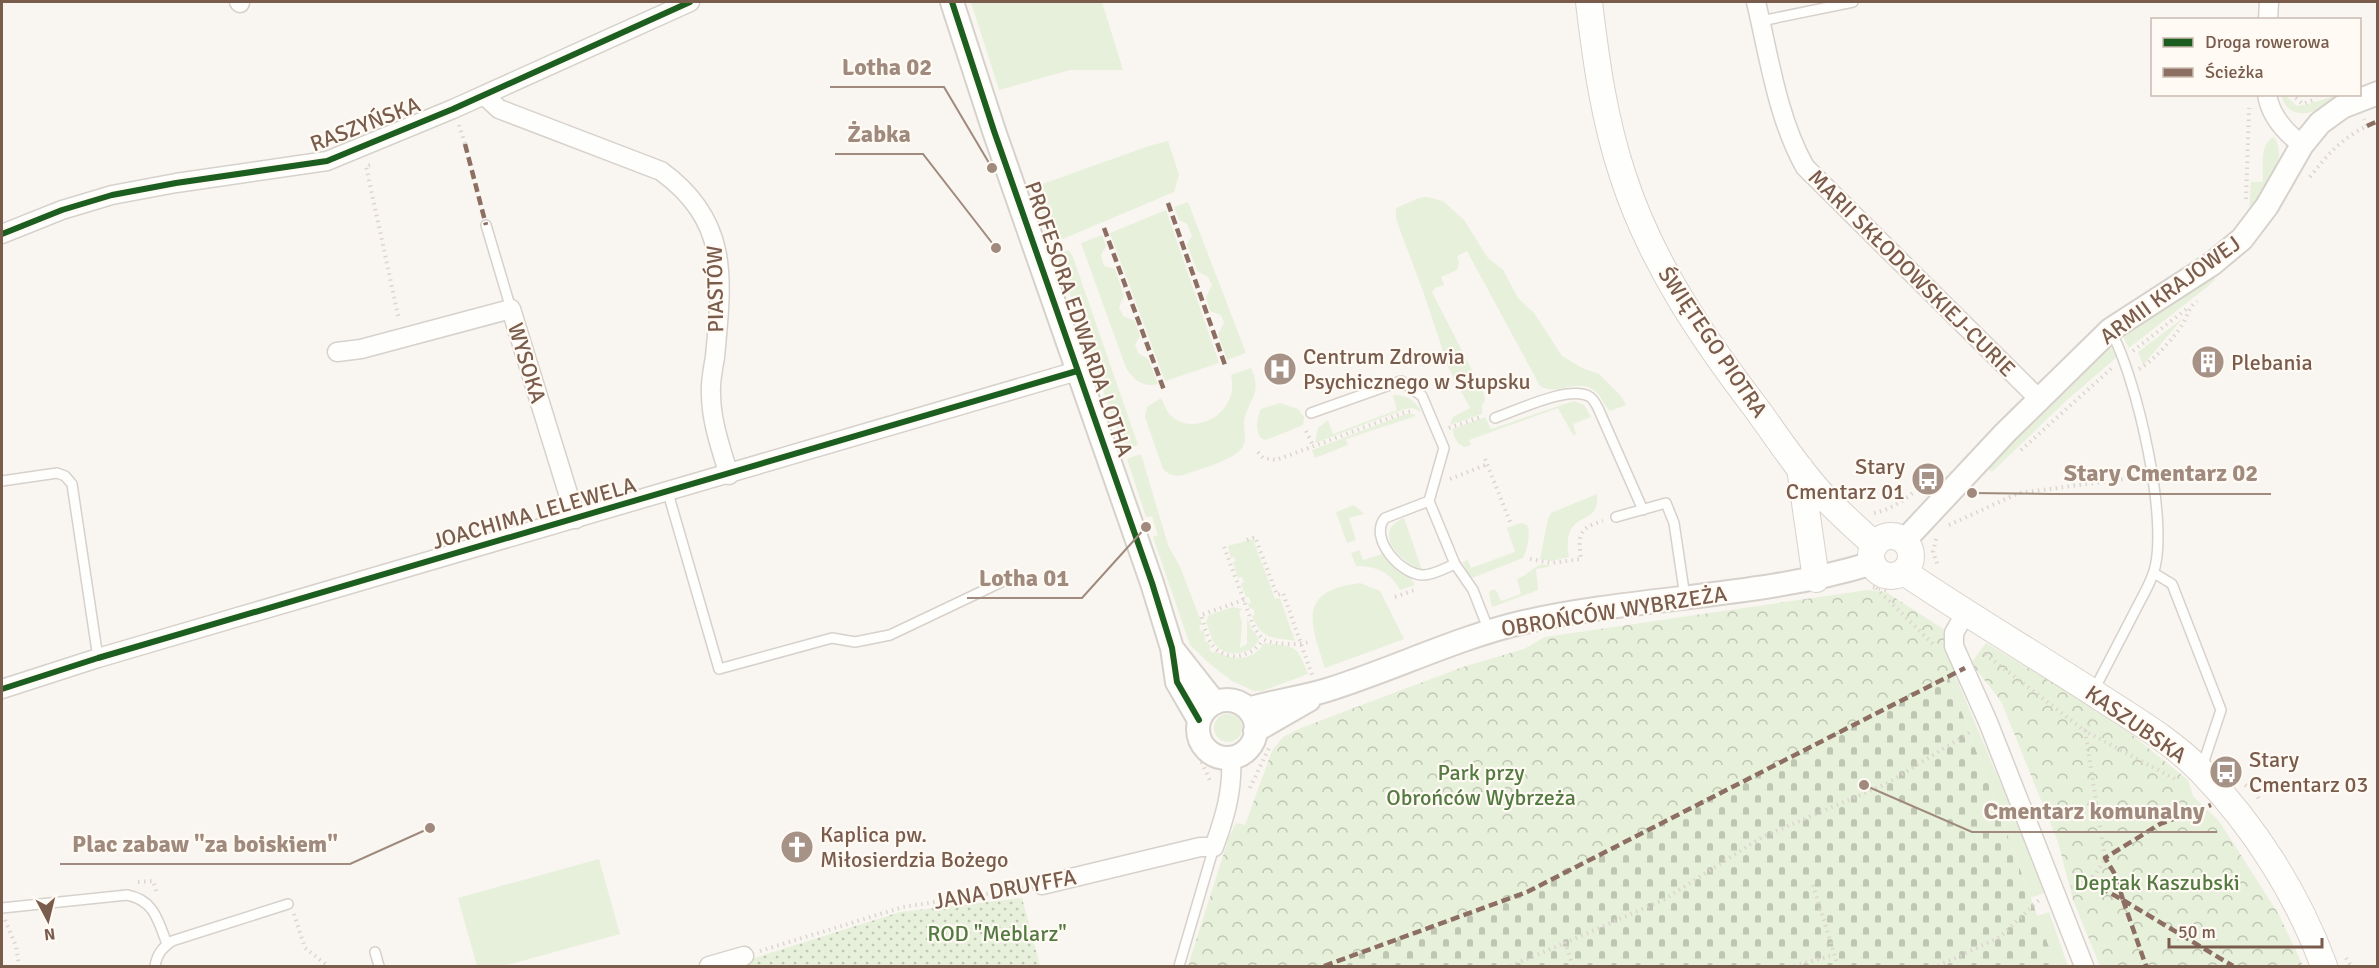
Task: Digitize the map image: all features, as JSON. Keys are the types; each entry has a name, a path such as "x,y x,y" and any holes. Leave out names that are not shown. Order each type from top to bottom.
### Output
{"main road":[{"name":"ŚWIĘTEGO PIOTRA","path":"1589,2 1605,115 1623,176 1644,231 1668,280 1707,341 1800,467 1874,554"},
{"path":"1800,467 1816,579"},
{"path":"1892,536 1904,541 1911,553 1911,560 1904,572 1889,576 1879,572 1874,554 1886,537 1892,536"},
{"name":"KASZUBSKA","path":"1904,572 2147,726 2201,771 2245,821 2270,858 2305,920 2324,966"}],"street":[{"name":"RASZYŃSKA","path":"2,234 62,210 112,195 176,183 327,161 484,95 690,2"},
{"name":"PROFESORA EDWARDA LOTHA","path":"952,2 994,131 1152,583 1172,648"},
{"name":"MARII SKŁODOWSKIEJ-CURIE","path":"1756,2 1779,100 1797,153 1805,167 2039,399"},
{"path":"2268,18 2269,2"},
{"name":"PIASTÓW","path":"484,95 499,109 661,171 682,186 698,205 714,235 716,251 719,303 711,394 716,430 729,475"},
{"path":"2268,96 2271,110 2279,124 2302,145"},
{"name":"ARMII KRAJOWEJ","path":"1904,541 2039,399 2110,330 2212,264 2242,239 2267,206 2311,132 2330,115 2367,97"},
{"name":"WYSOKA","path":"337,352 361,349 511,309 576,519"},
{"name":"JOACHIMA LELEWELA","path":"2,689 98,658 1077,372"},
{"name":"OBROŃCÓW WYBRZEŻA","path":"1248,709 1319,684 1525,622 1816,579 1874,554"},
{"path":"1965,612 1954,633 1954,646 1988,722 2084,966"},
{"path":"1172,648 1215,703"},
{"path":"1172,648 1177,682 1199,720 1200,739 1204,747 1212,754 1230,758 1240,755 1248,749 1256,731 1248,709 1232,701 1215,703 1203,713 1199,720"},
{"name":"OBROŃCÓW WYBRZEŻA","path":"1256,731 1319,684"},
{"path":"1214,848 1228,808 1232,779 1230,758"},
{"name":"JANA DRUYFFA","path":"1042,885 1200,846 1214,848"},
{"path":"709,966 744,956"}],"lane":[{"path":"1761,21 1853,2"},
{"path":"486,225 511,309"},
{"path":"2099,696 2154,573 2159,548 2158,507 2130,373 2110,330"},
{"path":"1311,413 1401,381 1422,396 1444,448 1430,501 1455,564 1473,590 1490,632"},
{"path":"1495,418 1557,396 1577,394 1588,396 1598,408 1643,510"},
{"path":"2,481 57,473 65,476 72,484 98,658"},
{"path":"668,493 719,669 832,638 855,642 890,635 1012,577"},
{"path":"1430,501 1385,518 1381,523 1380,537 1383,545 1395,560 1414,573 1424,575 1455,564"},
{"path":"1616,517 1666,503 1676,533 1685,597"},
{"path":"2154,573 2172,584 2221,710 2201,771"},
{"path":"1179,966 1214,848"},
{"path":"2,911 127,895 140,897 150,906 166,944"},
{"path":"155,966 162,947 172,941 288,904"},
{"path":"375,952 379,966"}],"path":[{"path":"2293,96 2303,104 2319,98"},
{"path":"2305,184 2331,150 2353,133 2367,126 2367,97"},
{"path":"2246,202 2249,106"},
{"path":"457,120 465,144"},
{"path":"376,161 366,166 403,338"},
{"path":"2020,451 2093,383 2205,294"},
{"path":"2130,373 2147,365 2181,327 2189,307"},
{"path":"1258,452 1263,458 1273,460 1407,412 1416,412 1420,417 1429,413"},
{"path":"1437,432 1488,414 1495,418"},
{"path":"1306,430 1313,446"},
{"path":"1485,459 1511,524"},
{"path":"1448,482 1452,477 1488,465"},
{"path":"1952,515 1943,528 2019,493 2152,475"},
{"path":"1530,559 1552,563 1581,559 1580,534 1589,526 1616,517"},
{"path":"1937,535 1933,552 1936,564 1941,570"},
{"path":"1247,540 1255,537 1277,595 1283,593 1300,644 1319,684"},
{"path":"1224,547 1253,625 1263,639 1300,644 1308,642"},
{"path":"1395,597 1416,590"},
{"path":"1244,600 1201,615 1212,645 1224,653 1237,656 1252,651 1263,639"},
{"path":"2099,696 2085,731 2177,780"},
{"path":"1510,966 1665,898 1762,837 1886,784 1988,722"},
{"path":"1813,885 1838,966"},
{"path":"2,911 16,946 19,966"},
{"path":"1565,943 1573,966"},
{"path":"305,948 328,966"},
{"path":"1794,966 1834,955"}],"green space":[{"path":"971,2 1102,2 1123,70 1070,70 999,90"},
{"path":"2281,96 2286,96 2297,106 2344,96 2310,112 2293,111 2286,106"},
{"path":"2274,137 2279,156 2277,166 2249,213 2251,182 2263,182 2264,150 2269,140"},
{"path":"1168,141 1179,175 1174,192 1053,243 1034,187"},
{"path":"1427,197 1443,201 1464,220 1488,258 1503,270 1518,298 1534,313 1562,356 1582,368 1599,374 1621,396 1626,405 1610,411 1598,394 1589,388 1575,386 1547,389 1540,386 1467,251 1457,256 1459,263 1457,270 1441,277 1444,285 1435,288 1432,292 1484,394 1485,401 1482,405 1482,414 1450,425 1453,417 1470,408 1449,369 1396,219 1396,208"},
{"path":"1188,202 1246,353 1227,360 1218,334 1224,323 1221,315 1210,311 1206,297 1212,285 1208,277 1197,271 1187,244 1192,236 1187,224 1179,220 1174,207"},
{"path":"1166,210 1219,363 1165,381 1110,233"},
{"path":"1102,235 1106,246 1101,255 1104,266 1115,269 1124,296 1119,307 1123,316 1135,321 1140,336 1135,344 1138,353 1148,359 1158,384 1148,385 1139,382 1126,368 1081,243"},
{"path":"1069,251 1073,257 1138,445 1123,449 1056,253"},
{"path":"2213,275 2215,280 2207,287 2129,348 2122,335"},
{"path":"2183,318 2143,365 2138,352"},
{"path":"2110,345 2117,357 2067,400 1992,472 1986,466"},
{"path":"1251,368 1256,388 1245,416 1245,441 1241,449 1227,459 1183,475 1175,476 1165,471 1145,417 1147,407 1161,398 1167,411 1176,420 1187,424 1210,420 1228,402 1232,390 1231,375"},
{"path":"1393,395 1410,399 1421,412 1413,408 1405,409 1315,443 1318,428 1328,420 1333,434 1397,410"},
{"path":"1574,401 1584,405 1591,417 1573,424 1576,434 1573,435 1558,408 1469,440 1471,445 1464,447 1453,434 1453,429 1485,417 1491,429"},
{"path":"1280,403 1298,409 1304,417 1303,425 1266,440 1262,439 1257,428 1261,409"},
{"path":"1406,414 1416,416 1346,439 1348,445 1315,458 1312,450"},
{"path":"1141,454 1168,545 1181,569 1202,624 1199,626 1201,631 1204,630 1205,642 1208,642 1211,647 1209,650 1229,657 1243,658 1255,653 1264,643 1289,646 1294,648 1301,657 1308,674 1262,691 1254,691 1232,681 1190,645 1153,537 1158,535 1152,516 1146,517 1127,459"},
{"path":"1597,494 1597,505 1593,512 1575,524 1570,531 1569,557 1552,561 1540,559 1551,513"},
{"path":"1354,505 1364,514 1349,518 1356,540 1347,543 1336,512"},
{"path":"1404,518 1422,570 1398,554 1389,538 1394,524"},
{"path":"1521,523 1527,525 1529,533 1523,558 1472,578 1467,573 1463,562 1468,560 1471,568 1515,552 1507,528"},
{"path":"1253,539 1275,599 1280,598 1295,641 1269,636 1260,629 1252,616 1255,614 1253,608 1250,609 1249,597 1246,597 1241,584 1244,582 1242,577 1238,578 1233,562 1236,561 1234,557 1231,558 1228,546"},
{"path":"1359,550 1363,560 1383,554 1415,585 1400,590 1397,584 1382,571 1356,566 1351,553"},
{"path":"1543,564 1552,566 1536,569 1538,590 1492,607 1490,590 1496,590 1501,601 1521,594 1517,579"},
{"path":"1360,583 1380,591 1404,639 1325,668 1313,623 1313,611 1317,601 1326,593 1340,587"},
{"name":"Park przy Obrońców Wybrzeża","path":"1868,590 1886,592 1951,634 1963,671 1528,892 1325,966 1188,966 1229,837 1236,823 1245,825 1272,751 1283,737 1301,728 1463,667 1524,649 1545,637"},
{"path":"1233,607 1242,609 1239,612 1242,623 1240,648 1247,644 1247,618 1259,639 1251,649 1245,652 1232,653 1220,649 1214,642 1206,622 1209,615"},
{"name":"Deptak Kaszubski","path":"1986,643 2073,695 2131,734 2188,780 2193,796 2219,821 2278,913 2303,966 2100,966 2073,900 2058,842 2001,701 1971,663"},
{"path":"1955,675 2046,892 2031,898 1949,678"},
{"path":"1949,678 2056,966 1325,966 1528,892"},
{"path":"1228,714 1238,718 1242,728 1238,738 1228,742 1218,738 1214,728 1218,718"},
{"path":"599,859 620,934 503,966 477,966 458,898"},
{"name":"ROD \"Meblarz\"","path":"1022,898 1040,966 729,966 900,912"},
{"path":"2049,912 2068,966 2056,966 2037,916"}],"marked path":[{"path":"2367,126 2378,121"},
{"path":"465,144 486,225"},
{"path":"1168,203 1226,368"},
{"path":"1104,228 1164,390"},
{"path":"1324,966 1527,892 1965,668"},
{"path":"2088,881 2123,900 2116,876 2105,858 2160,824 2211,805"},
{"path":"2123,900 2233,966"},
{"path":"2123,900 2146,966"}],"cycle path":[{"path":"2,234 62,210 112,195 176,183 327,161 453,109 690,2"},
{"path":"952,2 994,131 1152,583 1172,648 1177,682 1199,720"},
{"path":"2,689 98,658 1077,371"}],"place":[{"name":"Lotha 02","path":"992,168"},
{"name":"Żabka","path":"996,248"},
{"name":"Plebania","path":"2208,362"},
{"name":"Centrum Zdrowia Psychicznego w Słupsku","path":"1280,369"},
{"name":"Stary Cmentarz 01","path":"1928,479"},
{"name":"Stary Cmentarz 02","path":"1972,493"},
{"name":"Lotha 01","path":"1146,527"},
{"name":"Stary Cmentarz 03","path":"2226,772"},
{"name":"Cmentarz komunalny","path":"1864,785"},
{"name":"Plac zabaw \"za boiskiem\"","path":"430,828"},
{"name":"Kaplica pw. Miłosierdzia Bożego","path":"797,847"}]}
